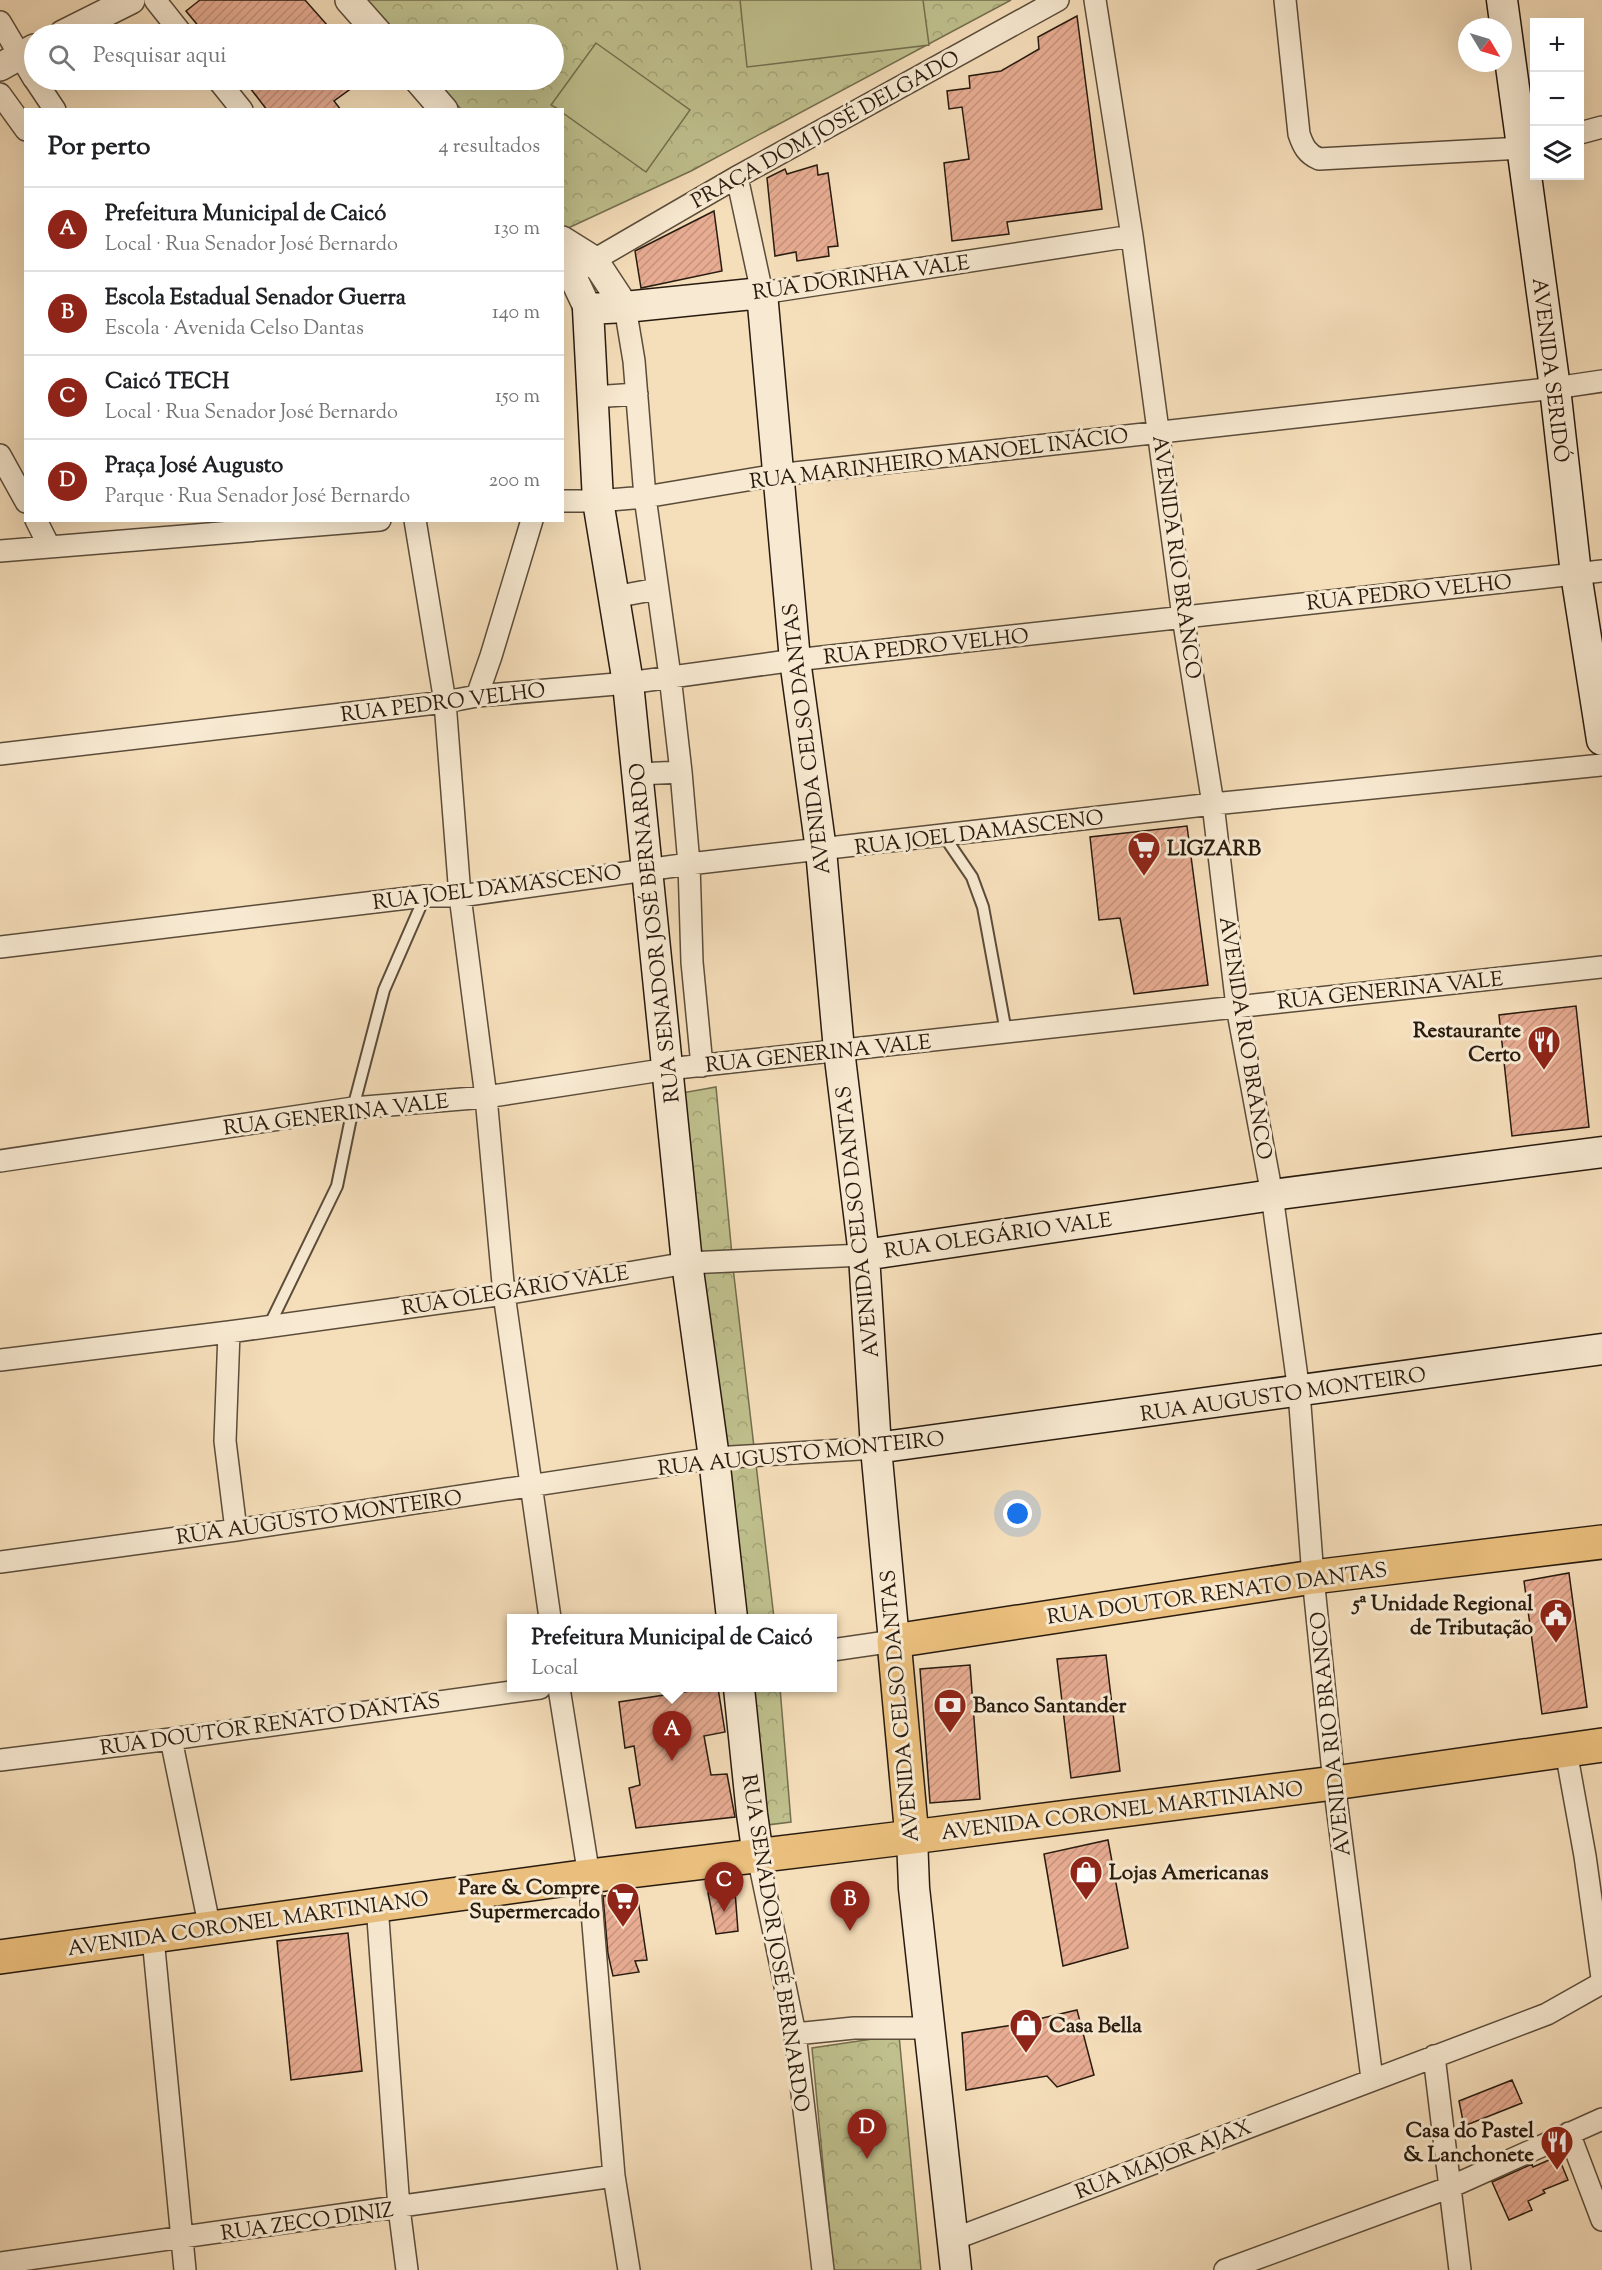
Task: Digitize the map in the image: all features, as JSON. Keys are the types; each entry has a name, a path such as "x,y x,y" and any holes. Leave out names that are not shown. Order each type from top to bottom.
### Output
{"main road":[{"name":"AVENIDA SERIDÓ","path":"1502,0 1528,146 1555,388 1589,572 1602,740"},
{"name":"RUA DORINHA VALE","path":"588,309 762,293"},
{"name":"AVENIDA CELSO DANTAS","path":"762,293 795,660 821,850 839,1050 864,1255 876,1448 912,1837 914,1888 956,2270"},
{"name":"RUA SENADOR JOSÉ BERNARDO","path":"588,309 598,501 628,683 687,1263 714,1458 732,1614"},
{"name":"RUA OLEGÁRIO VALE","path":"864,1255 1272,1195 1602,1152"},
{"name":"RUA AUGUSTO MONTEIRO","path":"876,1448 1602,1350"},
{"name":"RUA DOUTOR RENATO DANTAS","path":"894,1641 1313,1577 1602,1542"},
{"name":"RUA SENADOR JOSÉ BERNARDO","path":"739,1692 758,1856"},
{"name":"AVENIDA CORONEL MARTINIANO","path":"0,1958 589,1876 1334,1783 1602,1746"}],"street":[{"path":"83,24 131,0"},
{"path":"155,0 174,24"},
{"path":"349,0 370,24"},
{"name":"PRAÇA DOM JOSÉ DELGADO","path":"568,265 594,260 737,177 1058,0"},
{"name":"AVENIDA RIO BRANCO","path":"1095,0 1132,236 1183,617 1213,804 1237,1007 1272,1195 1299,1392 1313,1577 1334,1783 1372,2079"},
{"path":"1286,0 1299,134 1302,144 1310,154 1319,159 1528,146"},
{"path":"0,22 18,57"},
{"path":"42,90 54,108"},
{"path":"226,90 240,108"},
{"path":"427,90 442,108"},
{"path":"0,94 24,127"},
{"path":"1584,132 1602,128"},
{"name":"AVENIDA CELSO DANTAS","path":"737,177 762,293"},
{"name":"RUA DORINHA VALE","path":"762,293 1132,236"},
{"name":"RUA SENADOR JOSÉ BERNARDO","path":"564,241 594,260 625,307 634,361 645,497 681,772 689,864 692,962 702,1066"},
{"name":"RUA SENADOR JOSÉ BERNARDO","path":"568,265 588,309"},
{"name":"RUA MARINHEIRO MANOEL INÁCIO","path":"564,501 645,497 777,475 1602,381"},
{"path":"593,397 637,394"},
{"path":"0,455 24,498"},
{"path":"37,522 50,546"},
{"path":"0,551 361,522"},
{"path":"415,522 445,702 460,896 486,1097 504,1294 549,1614"},
{"path":"477,696 531,522"},
{"name":"RUA PEDRO VELHO","path":"0,754 445,702 477,696 628,683 795,660 1589,572"},
{"path":"614,597 657,589"},
{"name":"RUA JOEL DAMASCENO","path":"0,947 425,896 460,896 647,869 1213,804 1602,765"},
{"path":"638,774 681,772"},
{"path":"658,966 692,962"},
{"name":"RUA GENERINA VALE","path":"0,1161 353,1108 486,1097 668,1069 1602,967"},
{"name":"RUA OLEGÁRIO VALE","path":"0,1360 229,1332 504,1294 687,1263 864,1255"},
{"path":"229,1332 225,1441 236,1530"},
{"name":"RUA AUGUSTO MONTEIRO","path":"0,1562 236,1530 714,1458 876,1448"},
{"name":"RUA DOUTOR RENATO DANTAS","path":"837,1649 894,1641"},
{"name":"RUA DOUTOR RENATO DANTAS","path":"0,1760 511,1692"},
{"path":"560,1692 589,1876 614,2176 628,2270"},
{"path":"171,1739 210,1929"},
{"path":"1566,1751 1585,1856 1602,1981"},
{"name":"RUA SENADOR JOSÉ BERNARDO","path":"758,1856 795,2034 823,2270"},
{"path":"377,1905 399,2208 407,2270"},
{"path":"153,1938 185,2270"},
{"name":"RUA MAJOR AJAX","path":"954,2239 1547,2013 1602,1981"},
{"path":"795,2034 854,2028 930,2028"},
{"path":"1434,2056 1460,2270"},
{"path":"1225,2270 1449,2188 1602,2119"},
{"path":"1569,2133 1602,2220"},
{"name":"RUA ZECO DINIZ","path":"0,2263 614,2176"}],"lane":[{"path":"944,836 968,871 983,907 1006,1032"},
{"path":"269,1326 337,1186 353,1108 384,990 425,896"}],"green space":[{"path":"364,0 1011,0 691,171 566,229 564,227 564,108 460,108 443,90 564,90 564,24 386,24"},
{"path":"740,0 923,0 929,45 747,67"},
{"path":"596,43 690,110 646,172 564,114 564,108 551,105"},
{"path":"716,1087 734,1276 774,1614 735,1614 676,1094"},
{"path":"743,1692 780,1692 791,1822 759,1826"},
{"path":"899,2035 921,2270 833,2270 812,2048"}],"building":[{"path":"200,0 305,0 326,24 197,24 186,11"},
{"path":"1077,16 1102,209 1007,222 1009,234 952,241 944,163 969,159 962,107 949,109 947,91 970,88 969,76 1001,71 1039,49 1038,37"},
{"path":"252,90 349,90 334,101 339,108 265,108"},
{"path":"817,165 818,175 828,173 838,246 828,247 829,256 797,261 796,252 775,256 767,178 785,169 787,174"},
{"path":"714,211 722,271 641,288 635,251"},
{"name":"LIGZARB","path":"1187,826 1208,985 1134,994 1120,918 1099,920 1090,837"},
{"name":"Restaurante Certo","path":"1576,1006 1589,1127 1512,1136 1499,1015"},
{"name":"5ª Unidade Regional de Tributação","path":"1569,1573 1587,1707 1542,1714 1524,1581"},
{"path":"1106,1655 1120,1771 1071,1778 1057,1659"},
{"name":"Banco Santander","path":"970,1665 980,1799 930,1803 920,1669"},
{"path":"684,1692 719,1692 725,1732 704,1736 711,1775 727,1774 735,1817 636,1828 629,1788 640,1785 634,1746 625,1748 619,1702"},
{"name":"Lojas Americanas","path":"1108,1840 1128,1948 1063,1966 1044,1854"},
{"path":"735,1891 738,1931 716,1934 708,1893"},
{"name":"Pare & Compre Supermercado","path":"637,1893 647,1960 635,1961 639,1972 613,1976 608,1954 603,1896"},
{"path":"348,1933 362,2071 291,2080 277,1941"},
{"name":"Casa Bella","path":"1077,2010 1094,2075 1057,2087 1047,2076 966,2090 962,2033 1013,2025"},
{"path":"1512,2080 1522,2103 1464,2126 1459,2101"},
{"path":"1558,2156 1568,2180 1543,2190 1545,2193 1528,2201 1532,2210 1509,2220 1492,2182 1532,2164 1533,2167"}],"place":[{"name":"LIGZARB","path":"1144,877"},
{"name":"Restaurante Certo","path":"1544,1071"},
{"name":"5ª Unidade Regional de Tributação","path":"1556,1644"},
{"name":"Banco Santander","path":"950,1734"},
{"name":"Prefeitura Municipal de Caicó","path":"672,1761"},
{"name":"Lojas Americanas","path":"1086,1901"},
{"name":"Caicó TECH","path":"724,1912"},
{"name":"Pare & Compre Supermercado","path":"623,1928"},
{"name":"Escola Estadual Senador Guerra","path":"850,1931"},
{"name":"Casa Bella","path":"1026,2054"},
{"name":"Praça José Augusto","path":"867,2159"},
{"name":"Casa do Pastel & Lanchonete","path":"1557,2171"}]}
